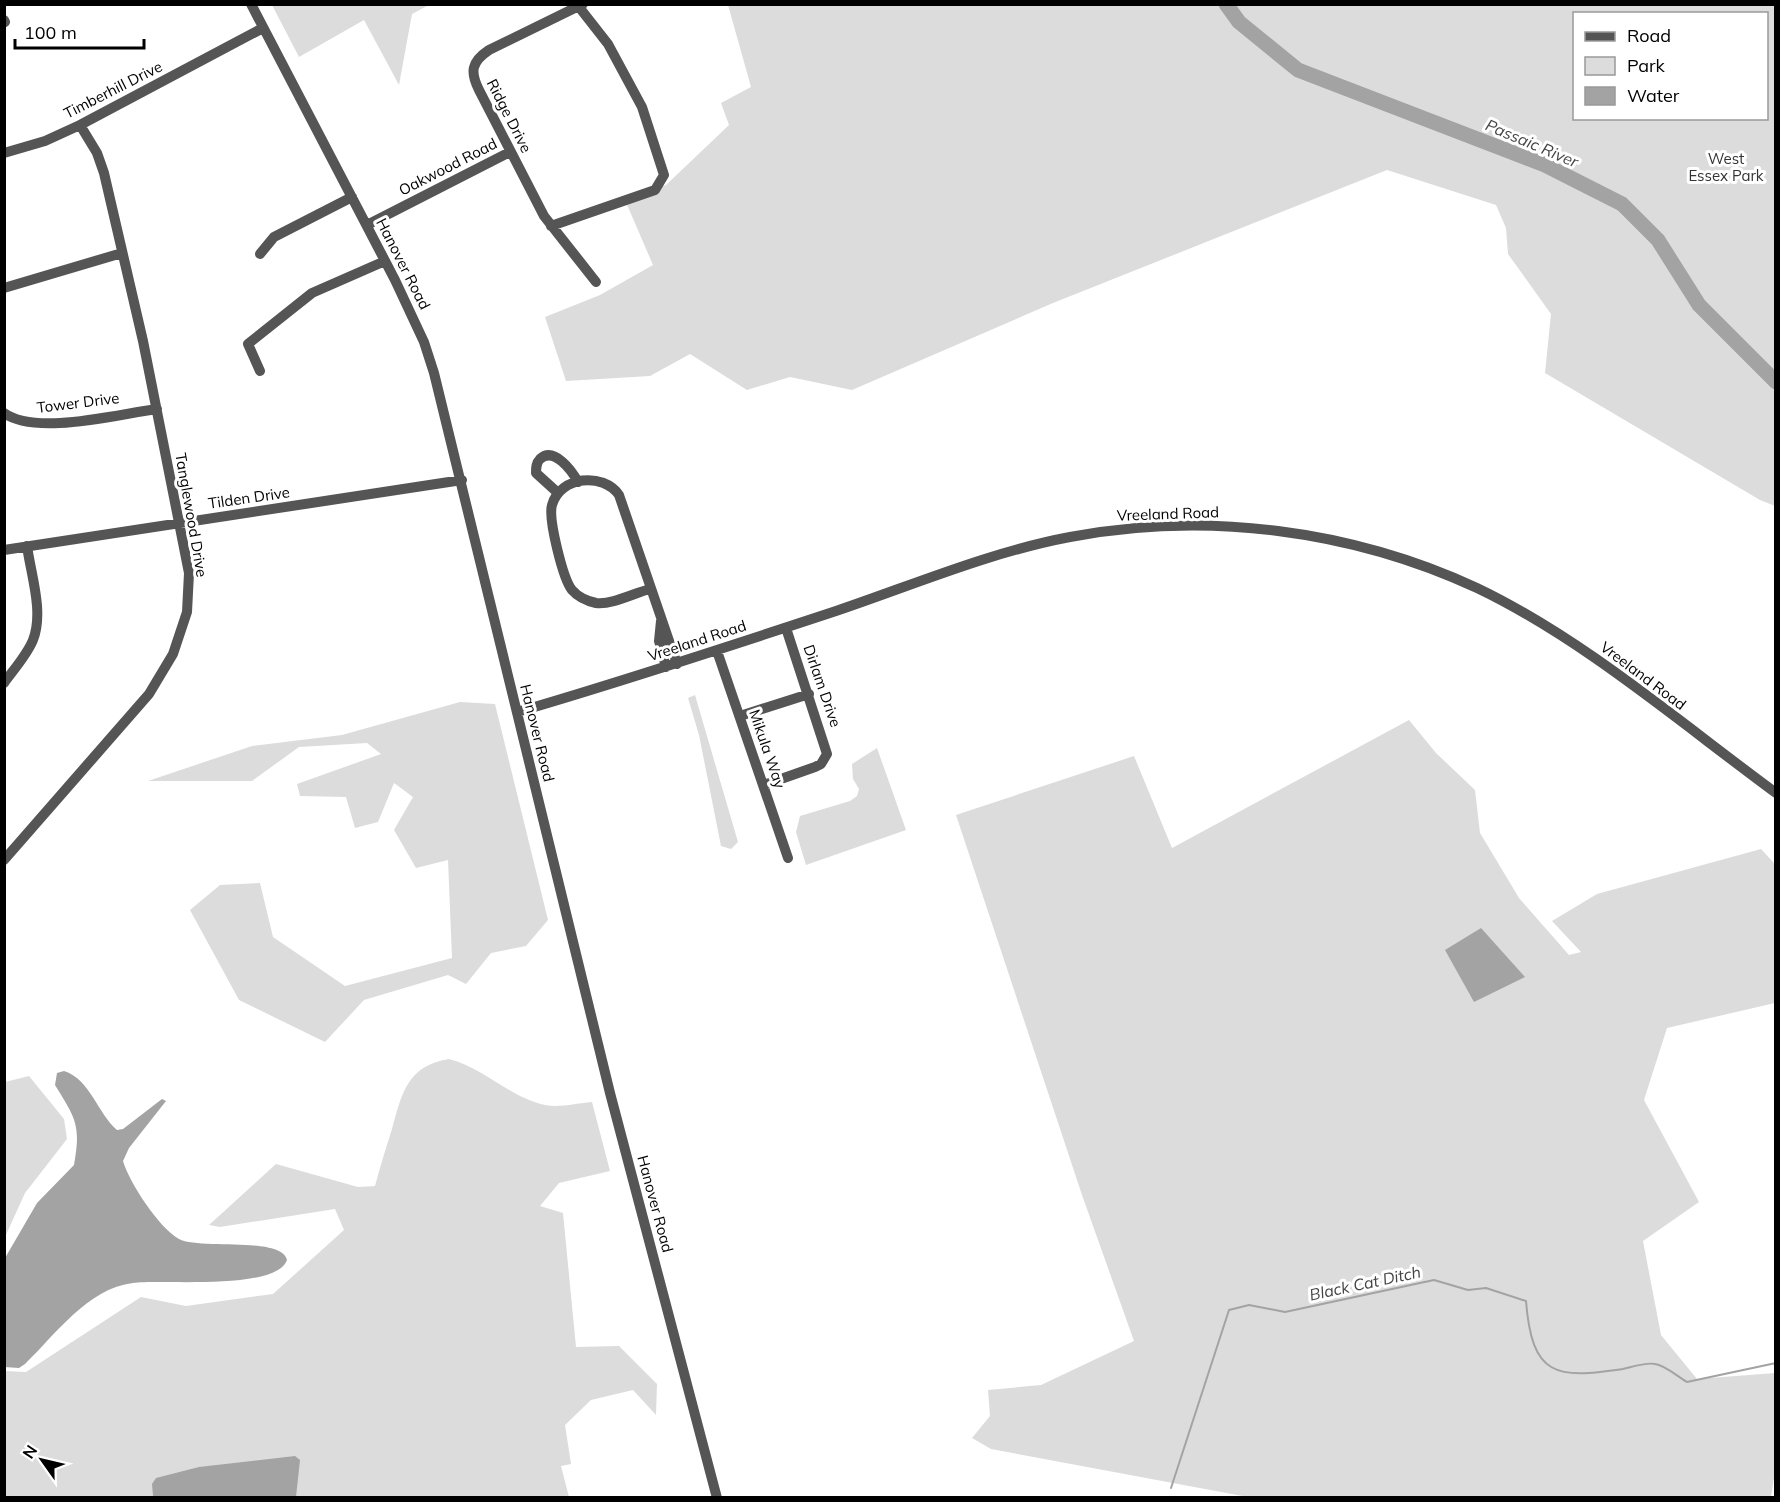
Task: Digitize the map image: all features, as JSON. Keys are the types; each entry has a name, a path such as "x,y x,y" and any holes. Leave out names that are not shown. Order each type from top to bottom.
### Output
{"street":[{"name":"Hanover Road","path":"251,4 386,261 424,342 462,480 610,1093 717,1497"},
{"name":"Ridge Drive","path":"581,6 489,50 479,57 473,66 473,78 551,226 596,282"},
{"path":"551,226 655,190 664,175 642,107 608,44 581,6"},
{"name":"Timberhill Drive","path":"4,153 45,141 80,125 263,28"},
{"name":"Tanglewood Drive","path":"4,860 149,694 174,654 182,632 189,591 189,573 157,409 122,253 100,163 80,125"},
{"name":"Oakwood Road","path":"367,225 510,152"},
{"path":"260,254 274,237 352,197"},
{"path":"4,288 122,253"},
{"path":"260,370 248,344 312,293 386,261"},
{"name":"Tower Drive","path":"4,413 20,422 45,424 157,409"},
{"path":"558,493 536,473 536,465 541,458 549,456 556,458 568,467 578,482"},
{"name":"Tilden Drive","path":"4,550 462,480"},
{"path":"650,589 604,603 588,601 571,590 565,576 550,514 558,493 578,482 601,481 609,484 619,495 661,621 671,665"},
{"name":"Vreeland Road","path":"517,712 717,651 1005,554 1070,537 1181,526 1222,526 1292,532 1406,560 1477,588 1514,607 1574,644 1776,793"},
{"path":"4,683 29,648 37,628 38,615 27,546"},
{"name":"Dirlam Drive","path":"764,785 815,767 825,759 827,747 786,627"},
{"name":"Mikula Way","path":"717,651 788,858"},
{"path":"740,716 809,694"}],"green space":[{"path":"272,5 429,5 412,14 399,85 364,20 299,57"},
{"name":"West Essex Park","path":"728,5 1775,5 1775,506 1760,500 1545,373 1551,314 1508,254 1506,228 1496,205 1387,170 1053,303 852,390 790,377 747,390 690,354 650,376 566,381 545,317 600,295 653,265 625,200 666,185 729,125 721,103 751,87"},
{"path":"695,695 738,842 731,849 721,846 699,735 688,698"},
{"path":"460,702 495,704 548,920 526,946 491,953 466,984 448,975 364,1000 325,1042 239,1000 190,910 220,885 260,883 273,937 345,986 452,958 448,860 416,868 394,830 413,797 394,783 378,822 355,828 346,797 300,796 297,784 381,754 367,743 299,747 252,781 148,781 252,746 342,735"},
{"path":"1409,720 1436,753 1475,790 1480,833 1519,898 1569,955 1581,952 1552,921 1597,894 1761,849 1775,864 1775,1003 1667,1028 1644,1100 1699,1202 1643,1241 1661,1335 1697,1379 1775,1373 1776,1465 1771,1497 1248,1497 991,1449 972,1438 990,1416 988,1390 1041,1385 1134,1341 1082,1195 956,815 1134,756 1172,848"},
{"path":"877,748 906,830 806,865 796,832 800,816 850,801 857,796 859,789 853,779 852,764"},
{"path":"449,1059 474,1069 520,1096 545,1105 592,1102 610,1171 559,1183 540,1206 563,1213 576,1347 619,1346 657,1384 656,1415 633,1390 591,1400 565,1425 571,1464 561,1466 569,1497 5,1498 5,1371 26,1372 141,1297 186,1306 273,1294 344,1230 335,1209 220,1227 209,1225 276,1164 358,1187 375,1186 399,1104 408,1083 424,1068"},
{"path":"29,1076 64,1119 67,1139 25,1193 5,1237 5,1082"}],"water":[{"path":"1481,928 1525,977 1474,1002 1445,950"},
{"path":"64,1071 81,1081 117,1130 123,1129 162,1099 166,1101 129,1148 123,1161 131,1180 146,1204 171,1233 189,1242 271,1248 282,1253 287,1260 278,1270 263,1276 241,1280 148,1282 117,1287 101,1294 73,1314 25,1364 19,1368 4,1367 5,1258 37,1203 74,1165 77,1131 68,1106 55,1085 57,1073"},
{"path":"295,1456 300,1460 296,1497 153,1496 152,1484 156,1478 199,1467"}],"waterway":[{"name":"Passaic River","path":"1226,4 1239,22 1298,70 1545,165 1622,204 1658,240 1699,305 1776,382"},
{"name":"Black Cat Ditch","path":"1171,1488 1229,1310 1249,1305 1285,1312 1434,1280 1468,1290 1486,1288 1526,1301 1534,1345 1542,1359 1552,1367 1564,1372 1600,1372 1651,1364 1659,1365 1687,1382 1776,1363"}]}
